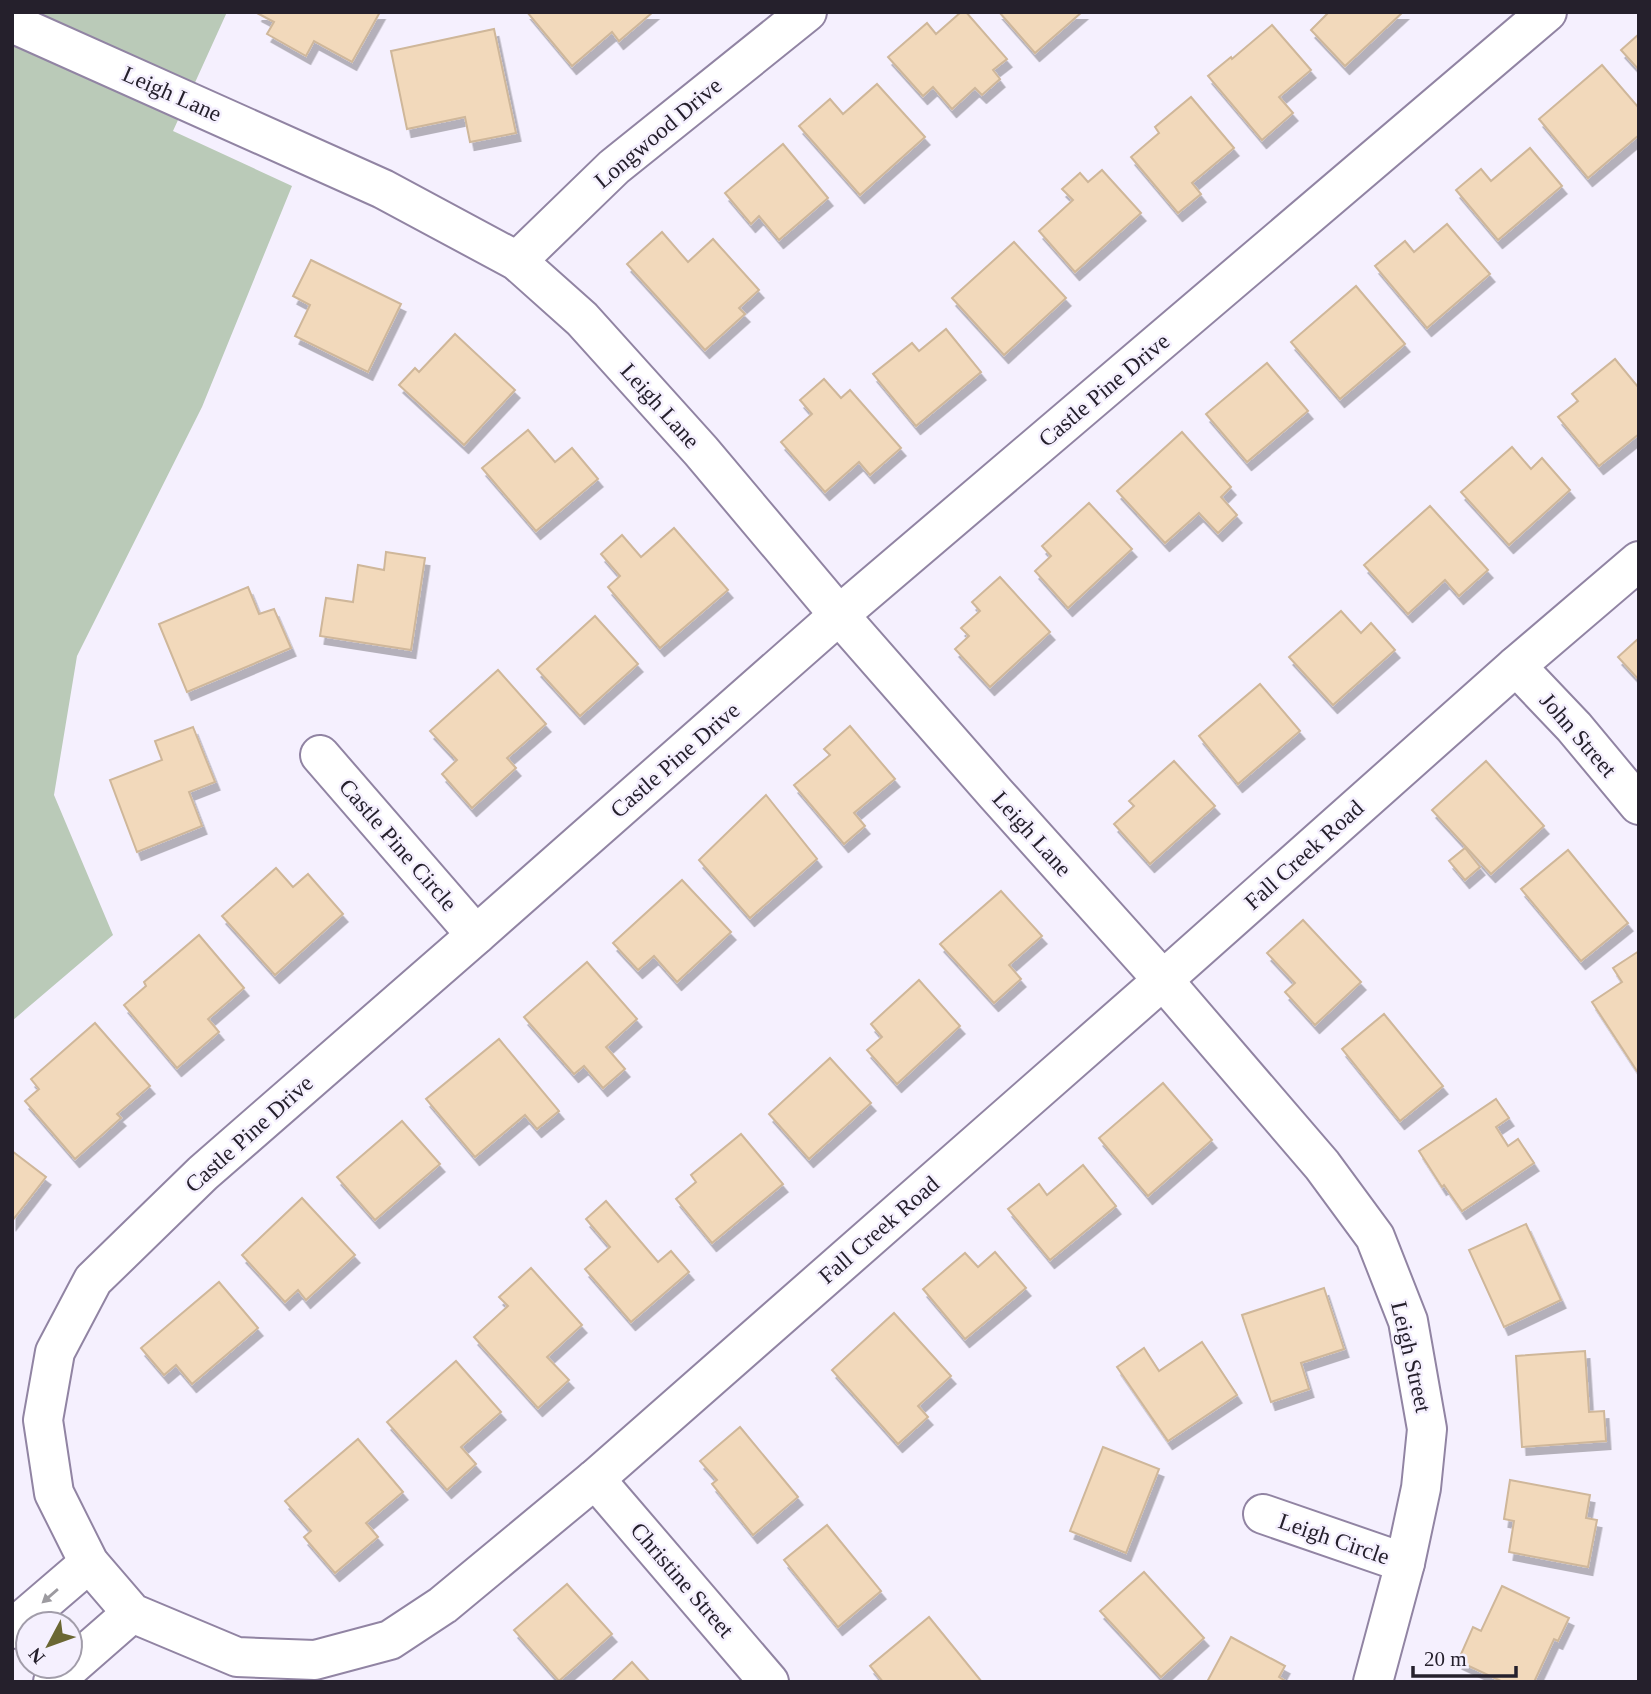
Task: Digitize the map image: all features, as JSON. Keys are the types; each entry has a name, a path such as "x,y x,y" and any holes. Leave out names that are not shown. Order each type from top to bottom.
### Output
{"street":[{"name":"Longwood Drive","path":"517,261 614,167 807,12"},
{"name":"Castle Pine Drive","path":"132,1613 89,1563 54,1493 43,1420 55,1352 93,1280 203,1173 839,615 1546,12"},
{"name":"Leigh Lane","path":"12,23 383,189 517,261 582,318 701,451 839,615 996,794 1163,979"},
{"name":"Fall Creek Road","path":"132,1613 237,1657 315,1660 390,1640 443,1605 595,1479 1516,666 1639,561"},
{"name":"John Street","path":"1516,666 1574,727 1639,804"},
{"name":"Castle Pine Circle","path":"320,755 476,935"},
{"name":"Leigh Street","path":"1163,979 1322,1165 1375,1237 1408,1321 1427,1429 1421,1488 1405,1563 1373,1682"},
{"name":"Christine Street","path":"595,1479 769,1682"},
{"name":"Leigh Circle","path":"1263,1514 1405,1563"},
{"path":"12,1629 89,1563"},
{"path":"53,1682 132,1613"}],"green space":[{"path":"12,12 227,12 173,131 292,186 202,407 77,656 54,795 113,935 12,1021"}],"building":[{"path":"380,12 352,62 314,41 306,56 267,34 274,22 257,13"},
{"path":"527,12 653,12 619,41 612,32 572,66"},
{"path":"961,12 966,12 1007,59 993,70 1000,79 982,95 975,88 952,109 933,87 923,96 888,57 927,23 936,34"},
{"path":"999,12 1082,12 1035,53"},
{"path":"1326,12 1403,12 1345,66 1311,30"},
{"path":"1272,25 1311,70 1279,97 1293,113 1262,140 1208,76"},
{"path":"494,29 516,133 470,142 465,117 407,129 391,51"},
{"path":"1639,34 1639,70 1621,50"},
{"path":"1602,65 1639,108 1639,135 1588,178 1539,119"},
{"path":"877,84 925,137 860,195 799,126 830,99 843,114"},
{"path":"1191,97 1234,148 1192,183 1201,194 1178,213 1131,157 1159,133 1155,127"},
{"path":"783,144 828,198 779,240 759,216 751,224 725,193"},
{"path":"1530,148 1562,186 1498,240 1456,190 1481,169 1491,181"},
{"path":"1102,170 1141,213 1075,272 1039,231 1073,200 1062,189 1080,173 1088,182"},
{"path":"1447,224 1490,274 1427,328 1375,266 1405,241 1414,252"},
{"path":"662,232 688,262 713,239 759,290 739,308 745,314 705,350 627,264"},
{"path":"1014,242 1066,298 1004,355 952,298"},
{"path":"311,260 401,304 368,372 295,336 310,305 293,296"},
{"path":"1356,286 1405,344 1340,399 1291,342"},
{"path":"946,329 981,372 916,426 873,374 912,343 919,351"},
{"path":"455,334 515,390 464,445 399,385 415,368 419,372"},
{"path":"1615,359 1639,388 1639,434 1599,466 1558,417 1578,401 1572,394"},
{"path":"1267,363 1308,411 1247,462 1206,414"},
{"path":"824,379 841,398 850,390 901,448 870,475 859,462 825,492 781,442 812,414 800,400"},
{"path":"528,430 555,462 572,448 598,479 536,531 482,468"},
{"path":"1182,432 1231,487 1221,497 1237,515 1218,533 1199,513 1165,543 1117,491"},
{"path":"1512,447 1531,469 1542,458 1570,490 1509,545 1461,492"},
{"path":"1089,503 1132,549 1068,608 1035,571 1051,556 1042,546"},
{"path":"1430,506 1488,570 1459,596 1445,580 1408,614 1364,565"},
{"path":"674,528 728,590 660,648 608,587 620,576 601,554 622,535 641,557"},
{"path":"386,552 425,558 411,650 320,636 326,598 353,602 358,565 384,570"},
{"path":"1000,577 1050,632 990,687 955,649 969,636 961,628 980,611 972,602"},
{"path":"248,587 259,614 274,609 291,648 187,692 159,624"},
{"path":"1341,611 1361,633 1371,623 1395,650 1333,705 1289,657"},
{"path":"595,616 638,664 580,716 537,669"},
{"path":"1639,638 1639,680 1618,657"},
{"path":"498,670 546,724 507,758 516,768 472,808 442,774 457,760 430,731"},
{"path":"1260,684 1300,731 1238,784 1199,736"},
{"path":"850,726 895,779 854,813 865,826 844,844 794,785 830,755 824,749"},
{"path":"193,727 215,782 189,792 202,826 137,852 110,780 162,760 155,741"},
{"path":"1174,761 1215,806 1150,864 1114,824 1134,806 1129,801"},
{"path":"1486,761 1544,826 1491,874 1432,810"},
{"path":"766,795 817,859 750,918 699,860"},
{"path":"1465,848 1480,867 1465,880 1449,861"},
{"path":"1568,850 1628,923 1581,961 1521,889"},
{"path":"276,868 293,887 308,874 343,914 275,975 222,916"},
{"path":"682,880 731,932 677,982 654,956 638,970 613,943"},
{"path":"1001,891 1042,936 1009,965 1021,979 994,1003 940,944"},
{"path":"1303,920 1361,982 1315,1025 1285,992 1295,983 1267,953"},
{"path":"199,935 244,988 208,1019 219,1032 177,1068 124,1005 146,986 144,982"},
{"path":"1639,951 1637,1071 1592,1002 1622,982 1613,968"},
{"path":"587,962 637,1019 606,1047 625,1069 603,1088 584,1066 574,1074 524,1017"},
{"path":"919,980 960,1026 897,1084 867,1050 882,1037 871,1024"},
{"path":"1384,1014 1443,1086 1400,1121 1342,1049"},
{"path":"95,1023 150,1086 117,1114 121,1118 75,1159 25,1101 39,1089 31,1079"},
{"path":"499,1039 559,1111 537,1129 525,1115 475,1157 426,1099"},
{"path":"830,1058 871,1103 809,1159 769,1114"},
{"path":"1163,1083 1212,1140 1148,1196 1099,1138"},
{"path":"1496,1099 1509,1118 1496,1127 1508,1146 1518,1139 1534,1163 1462,1211 1444,1185 1442,1187 1419,1151"},
{"path":"402,1121 440,1164 375,1220 337,1177"},
{"path":"741,1134 783,1184 712,1243 676,1199 696,1182 691,1175"},
{"path":"12,1151 46,1177 12,1221"},
{"path":"1083,1165 1116,1206 1050,1260 1008,1209 1039,1184 1047,1195"},
{"path":"302,1198 355,1255 306,1300 298,1290 285,1302 242,1255"},
{"path":"606,1201 658,1262 671,1251 689,1272 631,1322 585,1269 610,1247 586,1219"},
{"path":"1526,1224 1561,1300 1504,1327 1469,1250"},
{"path":"995,1252 1026,1288 965,1339 923,1289 965,1253 978,1267"},
{"path":"531,1268 582,1325 547,1357 569,1380 538,1408 474,1337 508,1306 499,1297"},
{"path":"219,1282 258,1328 192,1384 176,1365 164,1375 141,1348"},
{"path":"1324,1288 1344,1349 1301,1363 1309,1389 1271,1402 1242,1315"},
{"path":"894,1313 951,1376 918,1406 928,1417 898,1444 832,1370"},
{"path":"1202,1342 1237,1395 1168,1441 1117,1367 1144,1348 1159,1371"},
{"path":"1585,1351 1589,1412 1604,1411 1606,1441 1522,1447 1516,1356"},
{"path":"456,1361 501,1412 461,1447 476,1464 447,1490 387,1422"},
{"path":"740,1427 798,1497 753,1535 712,1484 717,1480 700,1461"},
{"path":"358,1439 403,1492 366,1523 378,1537 335,1573 304,1537 311,1531 285,1501"},
{"path":"1103,1447 1159,1469 1126,1553 1070,1531"},
{"path":"1510,1480 1590,1495 1586,1518 1597,1520 1588,1567 1509,1552 1514,1521 1504,1519"},
{"path":"827,1525 881,1591 838,1627 784,1560"},
{"path":"1144,1572 1204,1638 1161,1677 1100,1611"},
{"path":"567,1584 612,1634 559,1681 514,1630"},
{"path":"1502,1586 1569,1618 1558,1641 1554,1639 1534,1682 1503,1682 1458,1661 1473,1627 1481,1631"},
{"path":"929,1617 982,1682 883,1682 870,1666"},
{"path":"1231,1637 1285,1666 1279,1677 1287,1682 1207,1682"},
{"path":"632,1662 650,1682 611,1682"}]}
